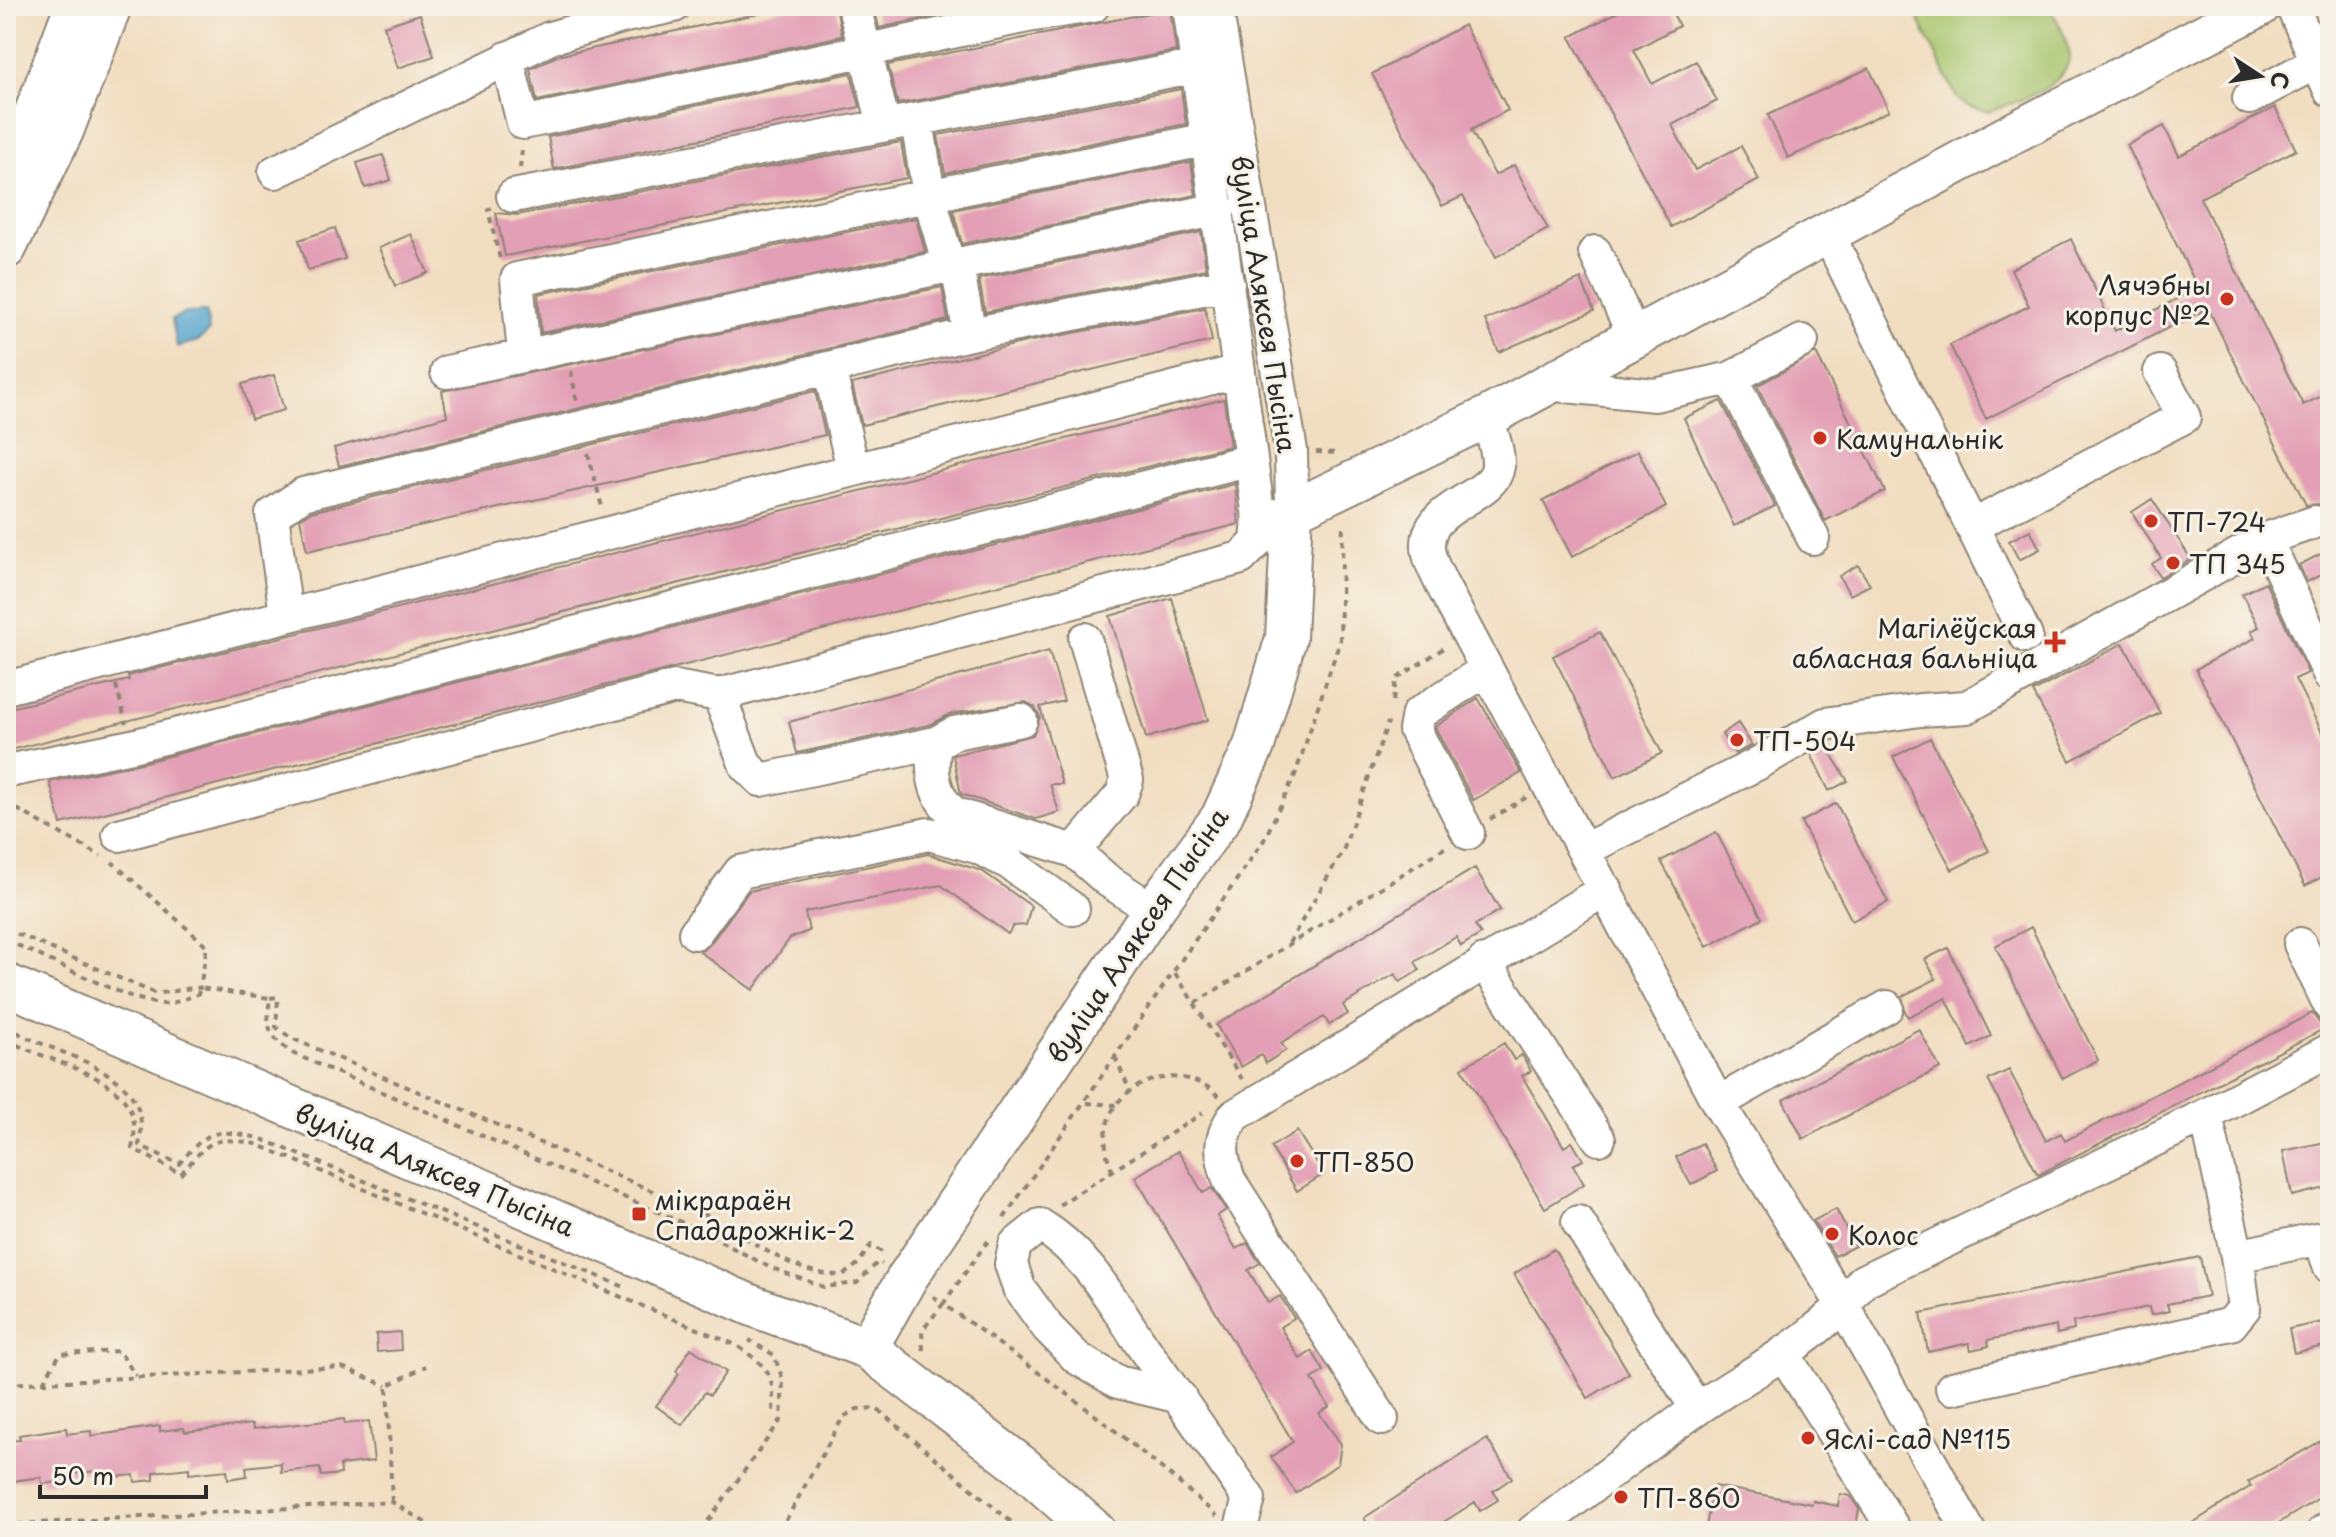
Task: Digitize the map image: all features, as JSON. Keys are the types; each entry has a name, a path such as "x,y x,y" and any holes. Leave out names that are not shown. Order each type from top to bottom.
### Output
{"main road":[{"path":"6,173 32,120 75,6"},
{"path":"6,248 63,131 111,6"},
{"path":"1276,515 1487,417 1827,232 2260,6"},
{"name":"вуліца Аляксея Пысіна","path":"867,1348 907,1278 1153,910 1221,818 1254,746 1286,638 1276,515"},
{"name":"вуліца Аляксея Пысіна","path":"6,984 753,1306 867,1348 1023,1467 1095,1531"}],"street":[{"path":"275,172 550,38 625,16 674,6"},
{"path":"854,6 884,125"},
{"path":"507,58 523,123 1028,16 1093,6"},
{"path":"119,835 675,687 719,695 1241,558 1276,515 1251,460 1189,6"},
{"name":"вуліца Аляксея Пысіна","path":"1216,6 1291,451 1276,515"},
{"path":"2249,98 2323,76 2307,33 2292,6"},
{"path":"513,196 1198,66"},
{"path":"917,121 929,195 951,263 957,267 970,334"},
{"path":"524,354 517,279 1209,139"},
{"path":"447,372 951,263 1219,209"},
{"path":"1827,232 2026,636"},
{"path":"1595,252 1635,338"},
{"path":"286,614 272,515 303,494 970,334 1228,284"},
{"path":"1546,384 1655,395 1731,378 1802,341"},
{"path":"829,368 853,469"},
{"path":"6,688 1239,371"},
{"path":"1972,526 2184,417 2160,372"},
{"path":"1731,378 1813,538"},
{"path":"1487,417 1496,446 1498,466 1494,477 1453,505 1431,531 1428,552 1467,632 1586,849 1718,1103 1844,1307 1969,1531"},
{"path":"13,770 132,746 1251,460"},
{"path":"1586,849 1757,764 1825,724 1967,707 2266,539 2315,522"},
{"path":"2266,539 2330,676"},
{"path":"1074,851 1122,794 1127,780 1085,639"},
{"path":"1468,833 1415,730 1418,714 1487,669"},
{"path":"719,695 746,766 761,780 936,743 954,733 1021,720"},
{"path":"936,743 930,763 941,803 955,814 1074,851 1107,880 1153,910"},
{"path":"695,933 740,872 929,834 977,847 1009,863 1073,909"},
{"path":"1382,1419 1229,1180 1221,1155 1220,1136 1234,1116 1606,889"},
{"path":"2300,944 2330,1006"},
{"path":"1484,961 1599,1139"},
{"path":"1718,1103 1887,1007"},
{"path":"1533,1531 1697,1409 1783,1353 1844,1307 1863,1281 2206,1115 2330,1050"},
{"path":"1952,1388 2231,1324 2244,1308 2237,1256 2206,1115"},
{"path":"1578,1222 1697,1409"},
{"path":"1180,1397 1118,1382 1077,1358 1048,1328 1019,1288 1011,1264 1015,1245 1040,1225 1063,1239 1096,1277 1180,1397 1249,1499 1231,1526"},
{"path":"2237,1256 2327,1248"},
{"path":"1783,1353 1895,1531"},
{"path":"2324,1531 2330,1527"}],"path":[{"path":"927,1356 921,1347 922,1331 1175,973 1264,840 1295,775 1340,641 1343,485"},
{"path":"1288,945 1343,851 1390,715 1396,679 1467,632"},
{"path":"110,659 132,746"},
{"path":"1195,1003 1549,783"},
{"path":"6,803 121,867 207,946 198,994 161,1004 127,993 6,940"},
{"path":"6,929 154,993 172,994 192,986 278,997 276,1027 291,1038 704,1214 772,1254 809,1271 843,1275 858,1264 871,1245 885,1254 857,1283 824,1287 769,1267 697,1229 292,1053 273,1039 267,1020 270,998"},
{"path":"1175,973 1256,1103"},
{"path":"6,1026 114,1076 131,1092 144,1125 139,1145 179,1164 197,1142 221,1130 259,1138 639,1293"},
{"path":"6,1039 110,1085 126,1099 138,1127 132,1148 181,1174 203,1147 225,1137 256,1144 736,1345 766,1365 774,1385 773,1416"},
{"path":"1115,1057 1130,1091"},
{"path":"1112,1171 1105,1146 1116,1105 1130,1091 1147,1081 1184,1076 1199,1079 1223,1100"},
{"path":"1085,1102 1116,1105"},
{"path":"1040,1225 1056,1207 1211,1108"},
{"path":"878,1262 891,1268"},
{"path":"943,1304 1045,1376 1166,1470 1231,1526"},
{"path":"701,1531 781,1420 783,1380 774,1355 741,1334"},
{"path":"43,1382 60,1354 75,1353 119,1351 137,1377"},
{"path":"387,1386 426,1366"},
{"path":"6,1384 342,1367 387,1386"},
{"path":"387,1386 392,1502"},
{"path":"780,1531 843,1417 857,1409 876,1408 1022,1531"},
{"path":"6,1525 392,1502 439,1531"}],"green space":[{"path":"1912,6 2049,6 2067,41 2069,60 2055,82 2028,97 1989,112 1967,106 1957,98"}],"water":[{"path":"206,312 209,331 198,341 177,347 172,319 186,313"}],"building":[{"path":"795,6 836,6 842,36 537,101 530,69 557,56"},
{"path":"874,6 984,6 879,28"},
{"path":"1629,6 1669,6 1679,26 1634,50 1652,84 1696,61 1717,101 1672,125 1695,170 1741,146 1759,180 1671,227 1570,37"},
{"path":"1170,9 1176,51 898,104 888,65"},
{"path":"420,14 434,56 398,68 384,26"},
{"path":"1464,25 1508,110 1471,130 1495,175 1514,165 1548,229 1496,257 1463,196 1442,206 1372,74"},
{"path":"1869,68 1889,111 1788,158 1768,115"},
{"path":"851,73 860,107 554,169 548,137"},
{"path":"1181,89 1186,124 945,173 938,135"},
{"path":"2275,107 2296,150 2200,198 2303,405 2330,392 2330,511 2319,504 2306,505 2208,308 1986,419 1950,345 2029,306 2011,269 2071,239 2115,331 2198,288 2127,145 2164,126 2179,156"},
{"path":"901,142 907,178 505,256 496,213 517,215"},
{"path":"383,155 391,180 365,188 357,163"},
{"path":"1191,162 1196,195 962,244 953,210"},
{"path":"916,218 925,252 541,333 538,294"},
{"path":"335,228 345,259 308,270 299,240"},
{"path":"1201,232 1206,269 985,312 979,279"},
{"path":"411,234 428,273 395,286 379,248"},
{"path":"1581,279 1594,311 1499,352 1485,320"},
{"path":"942,287 948,320 339,466 334,448 447,416 442,391"},
{"path":"1205,308 1212,341 862,425 852,384 1026,342"},
{"name":"Камунальнік","path":"1816,353 1885,491 1825,521 1757,386"},
{"path":"274,375 284,410 251,419 242,384"},
{"path":"815,391 825,435 307,551 300,519 311,512"},
{"path":"1224,399 1230,446 6,751 6,709"},
{"path":"1721,401 1775,506 1734,526 1684,418"},
{"path":"1638,451 1666,507 1572,557 1543,501"},
{"path":"1235,484 1239,524 61,824 50,782 137,764"},
{"path":"2152,499 2191,559 2160,577 2152,564 2161,558 2132,512"},
{"path":"2030,530 2040,549 2019,560 2009,541"},
{"path":"2330,533 2330,570 2307,582 2299,565 2329,550 2323,539"},
{"path":"1858,565 1870,585 1850,595 1839,576"},
{"path":"2265,582 2308,673 2295,679 2330,748 2330,873 2305,886 2196,669 2255,638 2251,631 2259,627 2242,594"},
{"path":"1172,598 1208,720 1146,738 1110,616"},
{"path":"1600,632 1662,753 1615,777 1553,656"},
{"path":"2123,643 2160,713 2070,761 2033,692"},
{"path":"1049,651 1064,701 1040,707 1062,784 1050,784 1059,812 1036,819 961,794 953,755 1033,735 1040,717 1035,707 1026,702 950,714 929,725 797,753 789,722"},
{"path":"1478,698 1521,773 1473,800 1435,727"},
{"name":"ТП-504","path":"1738,723 1752,745 1735,754 1722,734"},
{"path":"1930,738 1989,851 1952,870 1893,757"},
{"path":"1826,746 1848,781 1829,791 1811,754"},
{"path":"1836,803 1888,902 1852,921 1801,822"},
{"path":"1716,832 1762,918 1707,947 1661,861"},
{"path":"928,854 982,871 1031,906 1026,925 1013,926 1008,934 941,885 805,912 809,931 790,938 753,990 700,952 710,944 749,891"},
{"path":"1475,868 1500,910 1475,925 1481,934 1461,946 1456,937 1415,962 1420,970 1400,982 1395,974 1343,1005 1348,1014 1329,1025 1324,1017 1281,1043 1286,1050 1266,1063 1261,1055 1241,1067 1216,1025"},
{"path":"2031,927 2098,1060 2063,1079 1995,946"},
{"path":"1948,948 1991,1036 1970,1047 1946,998 1908,1017 1905,1011 1902,996 1936,979 1925,959"},
{"path":"2312,1013 2324,1029 2038,1175 1988,1080 2009,1070 2046,1141 2061,1133 2065,1141"},
{"path":"1919,1029 1940,1068 1803,1139 1783,1100"},
{"path":"1504,1043 1514,1060 1522,1055 1531,1071 1522,1076 1564,1147 1572,1142 1583,1160 1573,1165 1584,1184 1545,1208 1462,1068"},
{"name":"ТП-850","path":"1297,1131 1324,1174 1297,1191 1271,1147"},
{"path":"2330,1141 2330,1187 2292,1196 2283,1151"},
{"path":"1702,1143 1717,1171 1691,1185 1676,1157"},
{"path":"1178,1151 1203,1193 1212,1188 1226,1210 1217,1216 1236,1249 1247,1243 1260,1263 1248,1270 1268,1303 1280,1296 1294,1318 1280,1327 1300,1359 1312,1351 1324,1371 1312,1379 1329,1407 1319,1413 1341,1444 1338,1464 1296,1493 1271,1457 1293,1442 1135,1177"},
{"name":"Колос","path":"1836,1209 1855,1246 1835,1256 1813,1221"},
{"path":"1554,1249 1629,1373 1588,1398 1514,1274"},
{"path":"2200,1257 2208,1296 2167,1304 2169,1311 2151,1315 2149,1307 2073,1322 2074,1330 2057,1334 2056,1326 1988,1340 1989,1346 1971,1350 1969,1343 1928,1352 1921,1313"},
{"path":"2323,1322 2328,1345 2294,1353 2289,1329"},
{"path":"400,1332 401,1350 377,1352 376,1334"},
{"path":"691,1348 726,1372 710,1395 705,1392 682,1425 656,1406 679,1374 676,1371"},
{"path":"344,1419 345,1424 369,1421 374,1461 340,1465 341,1474 321,1476 320,1468 281,1472 281,1463 246,1467 247,1476 228,1479 227,1470 189,1474 189,1468 154,1472 154,1480 135,1482 134,1475 97,1479 96,1471 60,1475 61,1482 42,1484 41,1477 6,1482 6,1441 20,1440 19,1435 66,1428 67,1434 91,1431 91,1436 160,1426 160,1431 184,1428 185,1432 252,1424 253,1429"},
{"path":"2330,1436 2330,1491 2266,1531 2180,1531 2251,1486 2248,1482"},
{"path":"1487,1439 1512,1478 1493,1491 1498,1500 1480,1511 1475,1502 1439,1525 1443,1531 1372,1531 1364,1518"},
{"path":"1714,1486 1838,1506 1840,1494 1850,1496 1859,1509 1855,1531 1705,1531"}],"place":[{"name":"Лячэбны корпус №2","path":"2227,299"},
{"name":"Камунальнік","path":"1820,438"},
{"name":"ТП-724","path":"2151,521"},
{"name":"ТП 345","path":"2173,563"},
{"name":"Магілёўская абласная бальніца","path":"2055,642"},
{"name":"ТП-504","path":"1737,740"},
{"name":"ТП-850","path":"1297,1161"},
{"name":"мікрараён Спадарожнік-2","path":"639,1214"},
{"name":"Колос","path":"1832,1234"},
{"name":"Яслі-сад №115","path":"1808,1438"},
{"name":"ТП-860","path":"1621,1497"}]}
